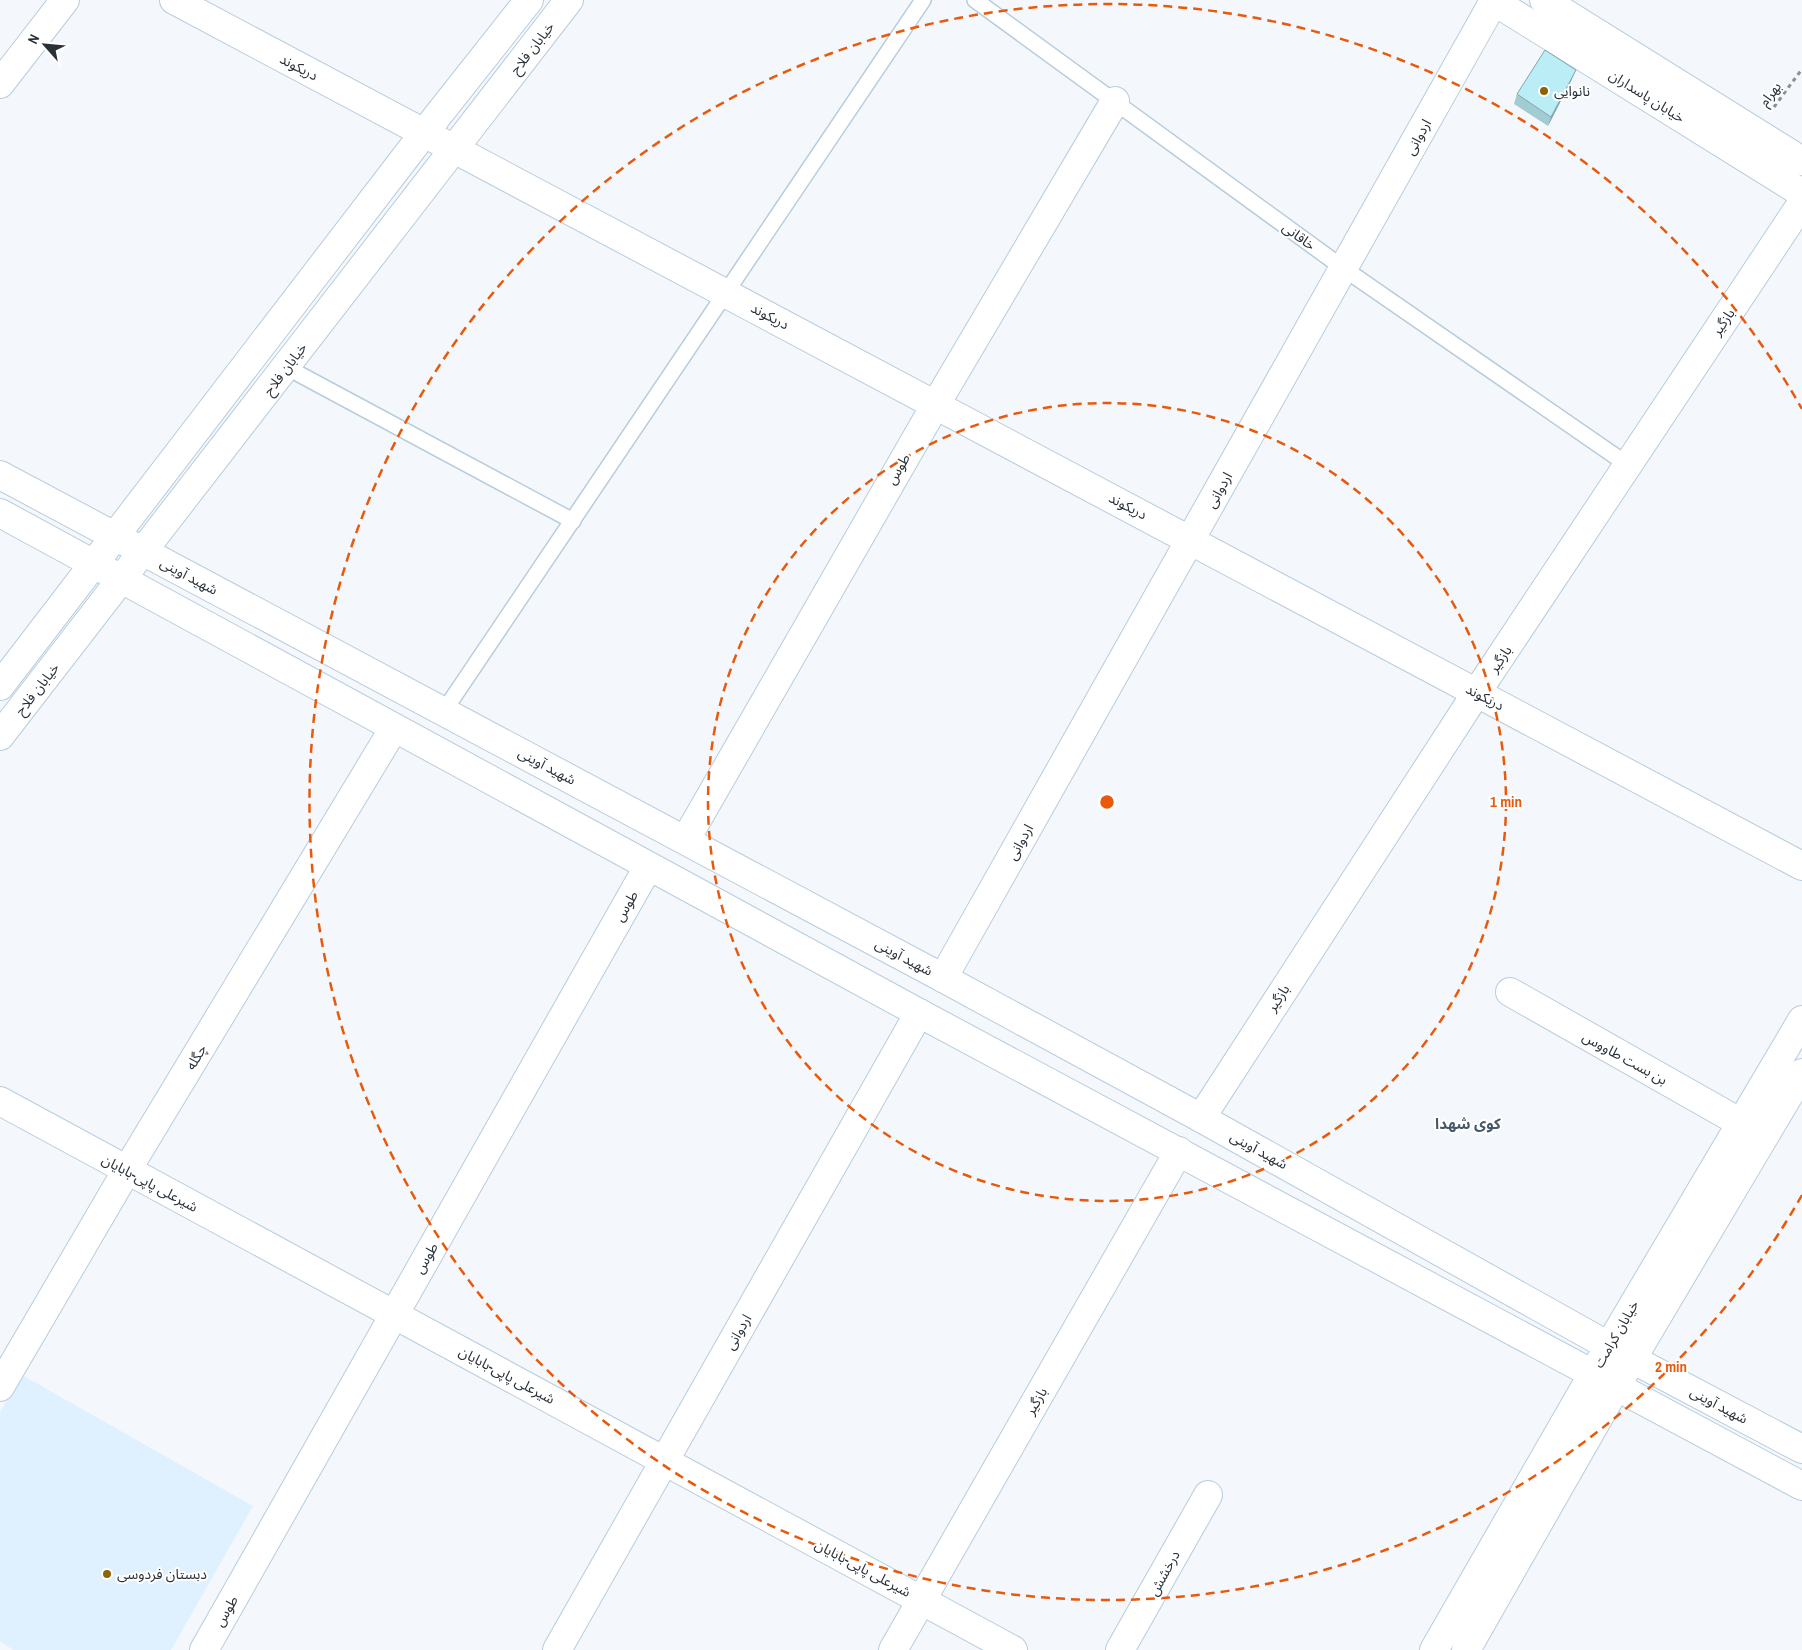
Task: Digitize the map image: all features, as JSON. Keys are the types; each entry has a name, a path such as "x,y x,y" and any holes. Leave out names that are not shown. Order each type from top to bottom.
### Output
{"street":[{"path":"0,84 66,0"},
{"name":"دریکوند","path":"174,0 452,149 727,292 1802,866"},
{"path":"0,686 424,133 529,0"},
{"name":"خیابان فلاح","path":"0,736 569,0"},
{"name":"خیابان پاسداران","path":"1493,1 1802,193"},
{"name":"اردوانی","path":"943,978 1493,1"},
{"path":"1543,31 1555,3"},
{"name":"خیابان پاسداران","path":"1555,3 1802,161"},
{"name":"طوس","path":"686,839 936,404 1115,101"},
{"name":"بازگیر","path":"1201,1118 1478,692 1802,203"},
{"name":"شهید آوینی","path":"0,475 686,839 1201,1118 1632,1360 1802,1449"},
{"path":"0,513 648,867 1802,1486"},
{"name":"چگله","path":"4,1370 394,728"},
{"name":"طوس","path":"204,1650 648,867"},
{"name":"بن بست طاووس","path":"1510,992 1741,1123"},
{"name":"اردوانی","path":"557,1650 919,1013"},
{"name":"خیابان کرامت","path":"1434,1650 1608,1346 1802,1020"},
{"name":"خیابان کرامت","path":"1466,1650 1632,1360 1802,1073"},
{"name":"شیرعلی پاپی-بابایان","path":"0,1101 1014,1650"},
{"name":"بازگیر","path":"893,1650 1179,1151"},
{"name":"درخشش","path":"1120,1650 1208,1495"}],"lane":[{"path":"444,711 923,0"},
{"name":"خاقانی","path":"975,0 1344,268 1628,465"},
{"path":"286,367 573,521"}],"path":[{"name":"بهرام","path":"1755,132 1802,69"}],"shaded area":[{"name":"دبستان فردوسی","path":"22,1375 253,1506 171,1650 14,1650 0,1642 0,1412"}],"building":[{"name":"نانوایی","path":"1545,50 1576,70 1551,117 1517,94"}],"place":[{"name":"نانوایی","path":"1544,91"},
{"name":"دبستان فردوسی","path":"107,1574"}],"district":[{"name":"کوی شهدا","path":"1468,1123"}]}
